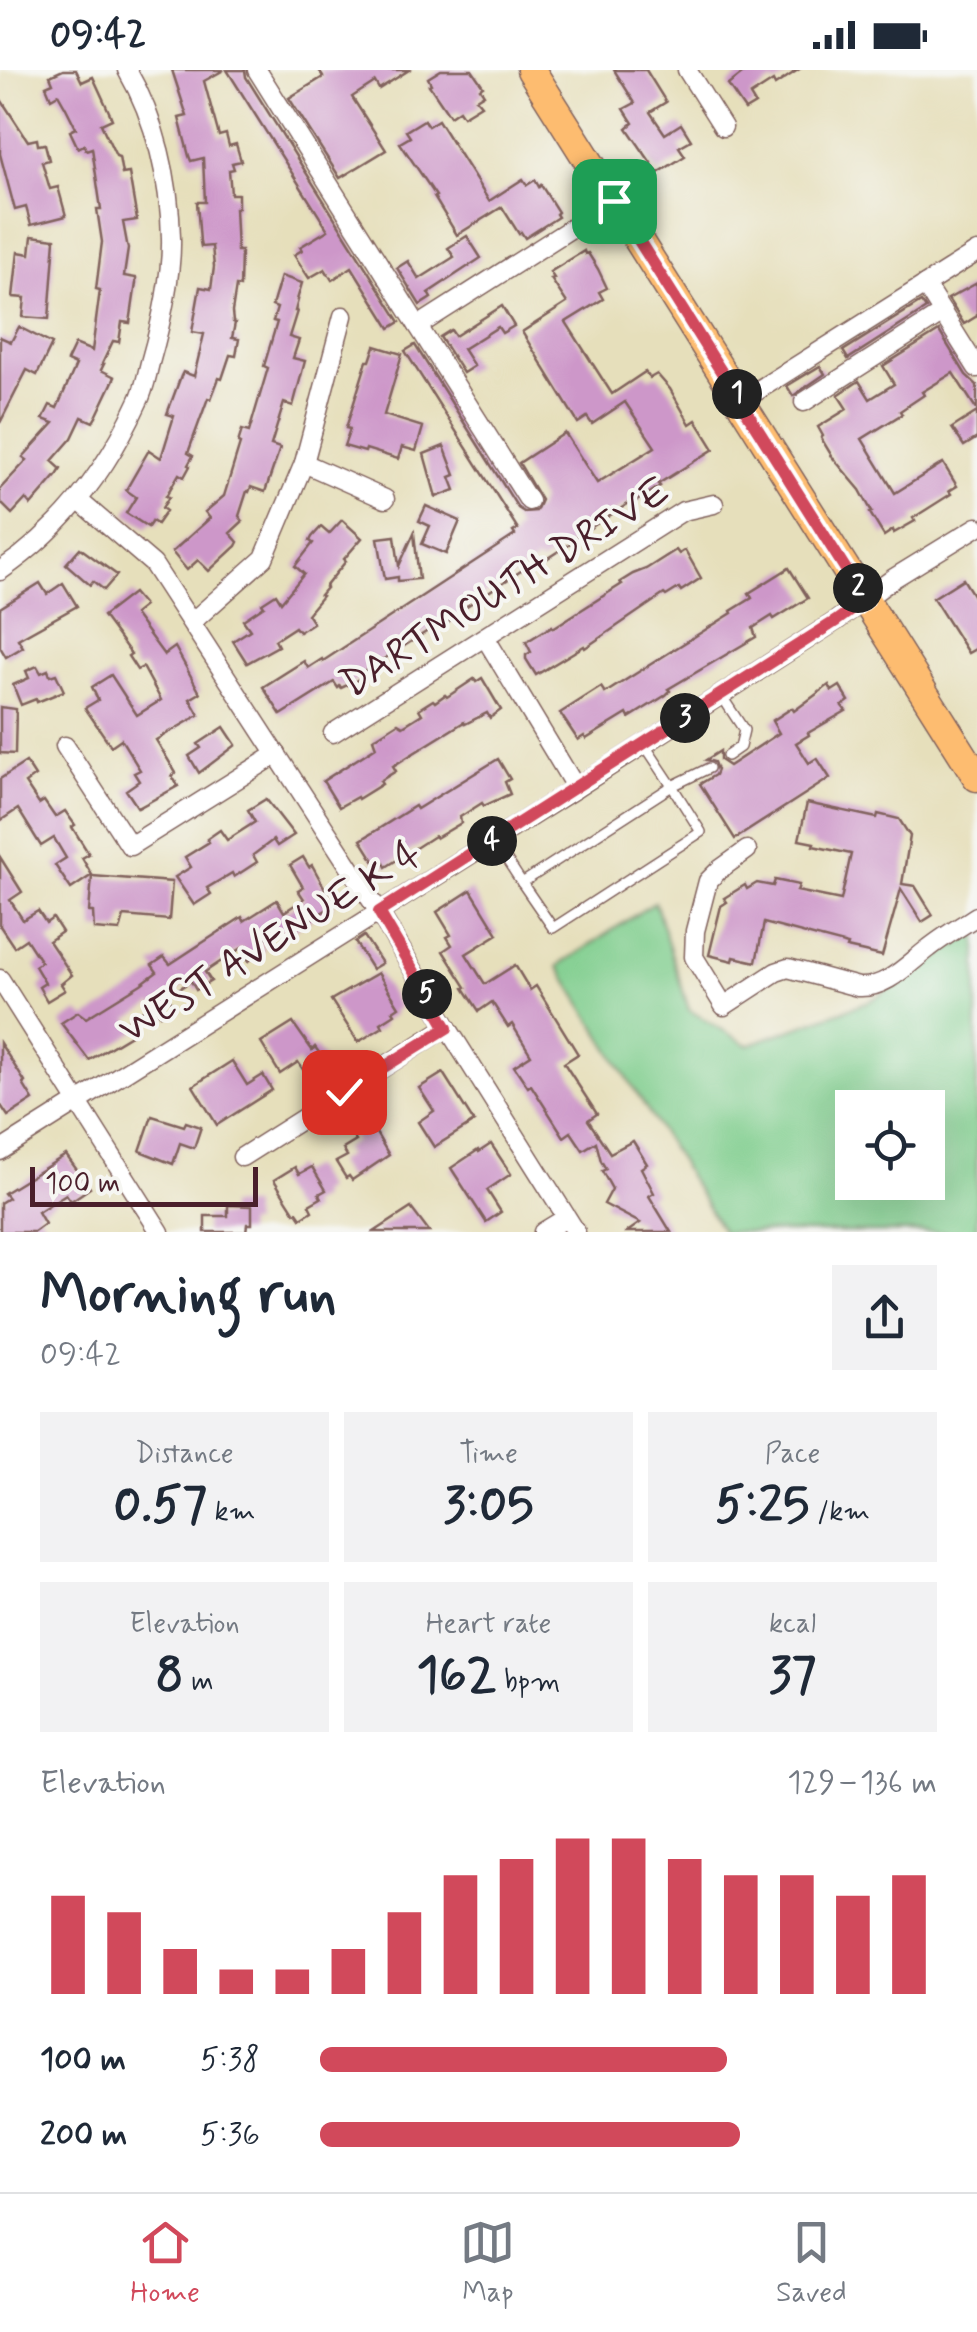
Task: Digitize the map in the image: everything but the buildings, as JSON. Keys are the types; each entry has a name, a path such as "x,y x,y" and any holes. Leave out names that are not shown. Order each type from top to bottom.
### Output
{"main road":[{"path":"530,70 977,777"}],"street":[{"path":"0,571 54,527 106,464 140,399 160,325 171,240 158,144 127,70"},
{"path":"257,70 529,501"},
{"path":"687,70 724,127"},
{"path":"418,326 614,201"},
{"path":"741,400 977,252"},
{"path":"925,284 977,368"},
{"path":"804,402 943,313"},
{"path":"192,622 264,558 304,464 343,316"},
{"path":"304,464 385,499"},
{"path":"78,500 153,564 379,912 571,1225 543,1232"},
{"name":"DARTMOUTH DRIVE","path":"333,733 683,511 714,504"},
{"name":"WEST AVENUE K 4","path":"0,1151 576,788 977,527"},
{"path":"485,637 576,788"},
{"path":"65,746 130,846 276,754"},
{"path":"748,850 708,881 694,930 694,958 724,1006 788,968 870,988 903,970 977,916"},
{"path":"0,978 160,1232"},
{"path":"242,1157 447,1028"}],"lane":[{"path":"721,694 744,730 740,747 727,756"},
{"path":"494,840 553,928 701,832 644,744"},
{"path":"522,883 672,786 709,768"}],"green space":[{"path":"655,902 689,1010 748,1045 872,1000 977,931 977,1232 723,1232 558,966"}],"route":[{"path":"344,1092 447,1028 379,912 865,600 614,201"}]}
